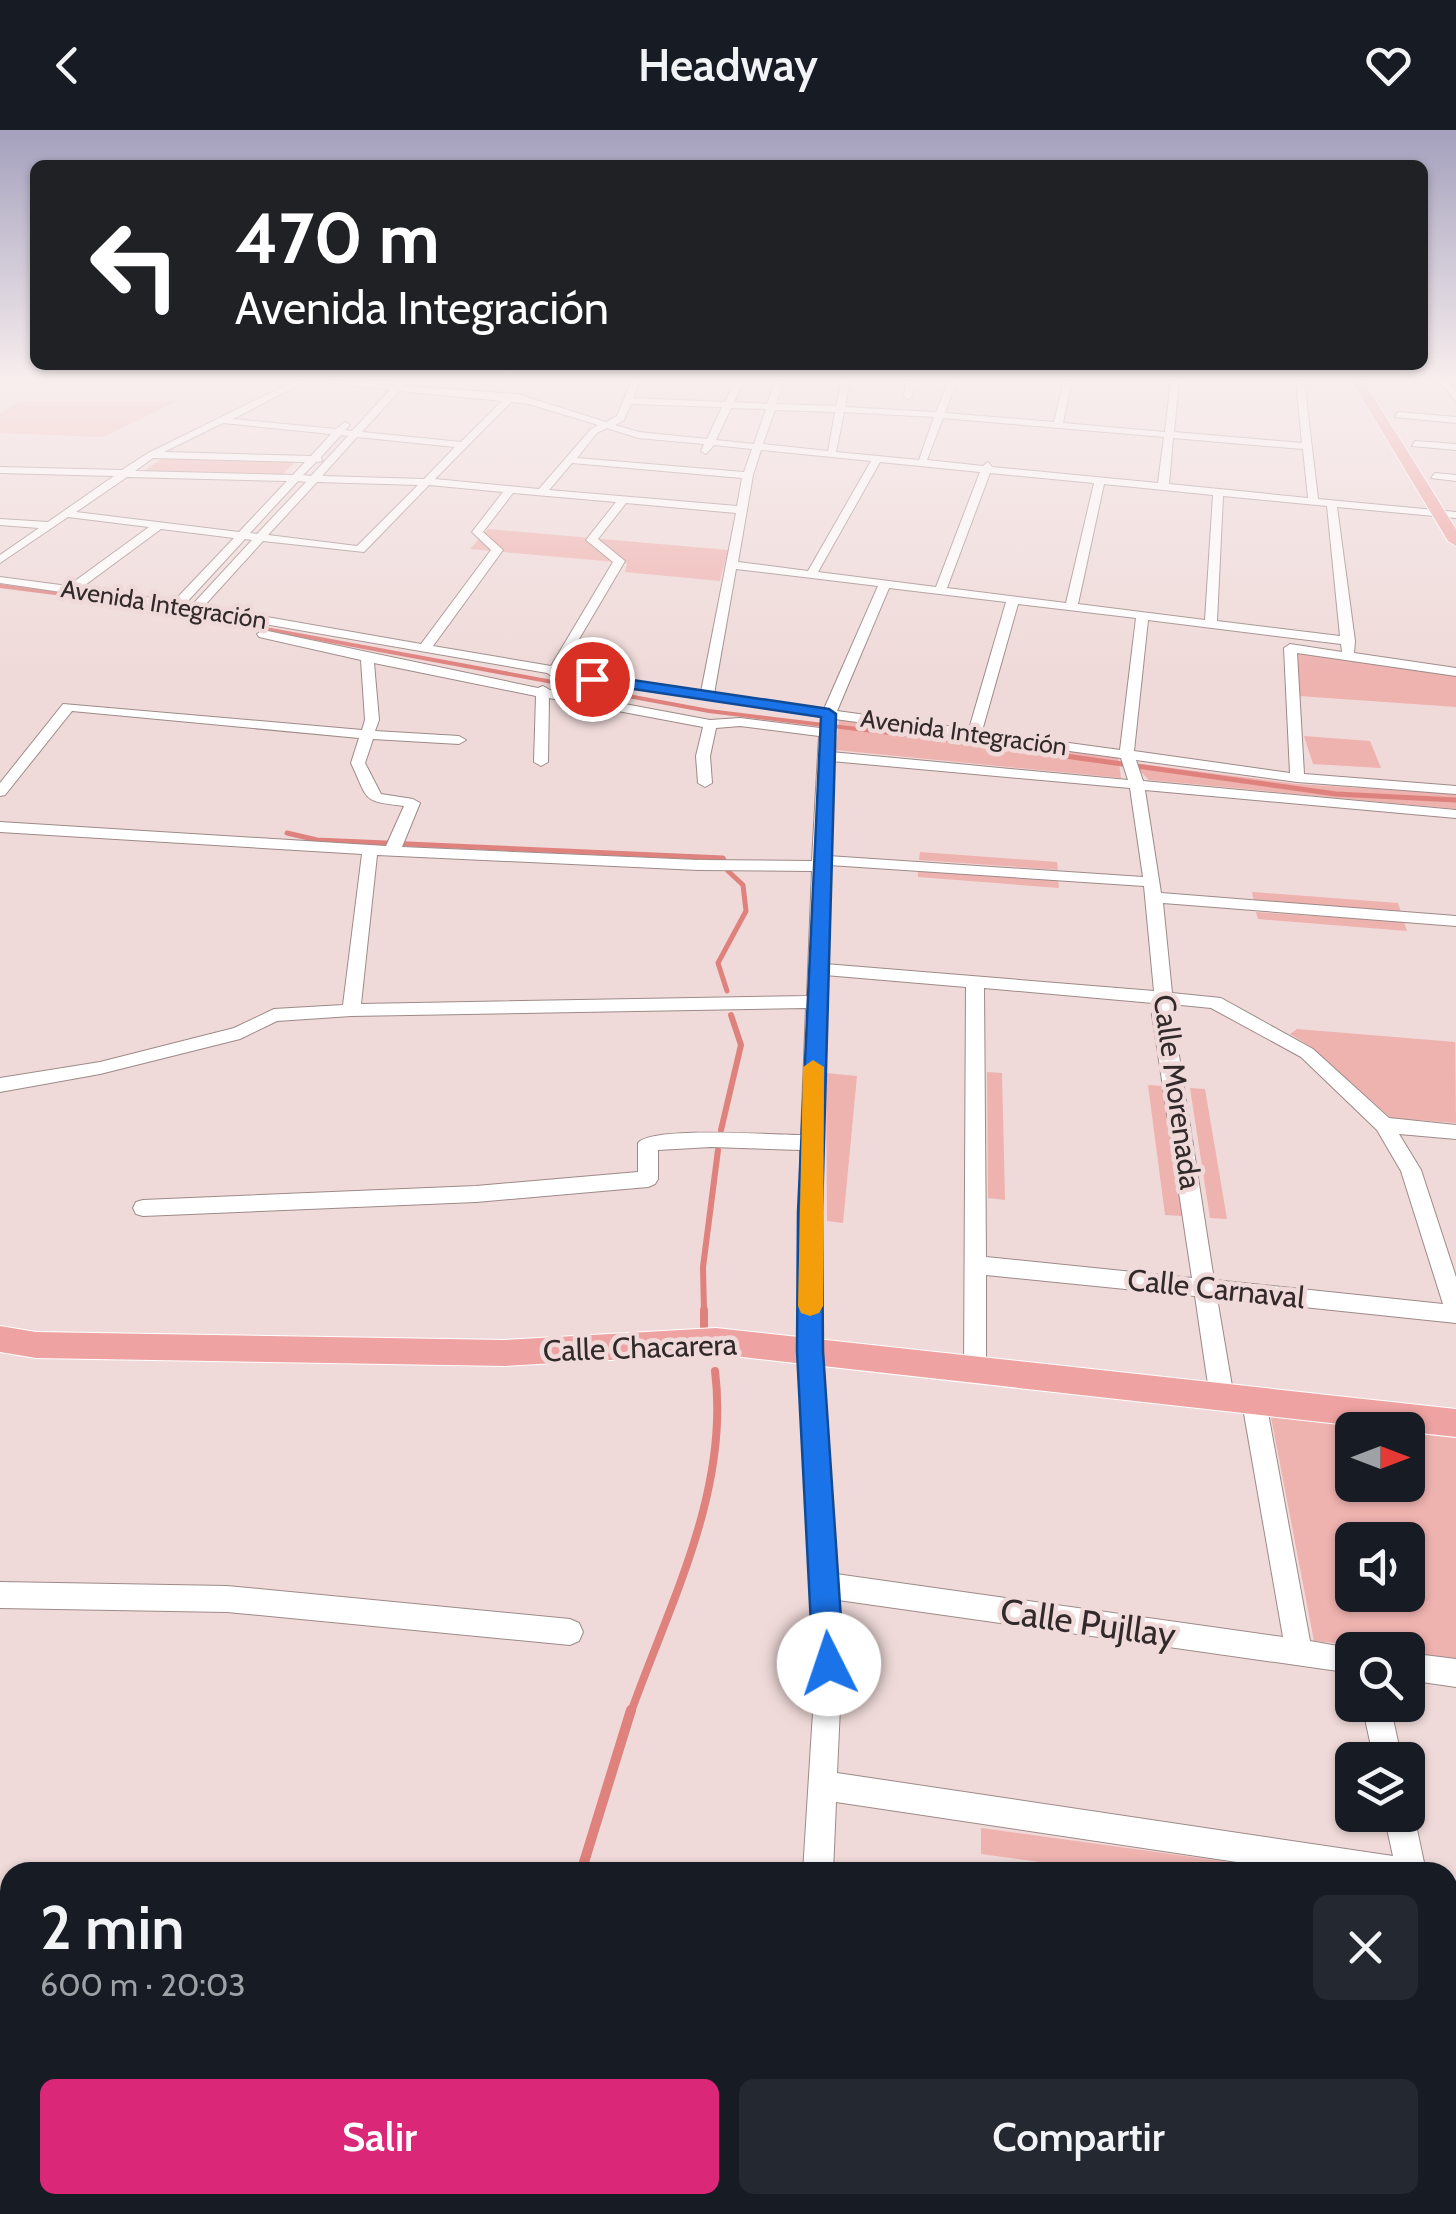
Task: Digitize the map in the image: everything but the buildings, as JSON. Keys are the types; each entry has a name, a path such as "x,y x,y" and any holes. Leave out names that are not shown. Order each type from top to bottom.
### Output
{"main road":[{"path":"1416,477 1456,541"},
{"path":"1436,477 1456,513"},
{"name":"Calle Chacarera","path":"0,1339 36,1345 506,1352 716,1342 1456,1423"}],"street":[{"path":"0,560 118,477"},
{"path":"175,477 428,482 742,510"},
{"path":"177,605 297,477"},
{"path":"196,608 317,477"},
{"path":"67,514 360,550 432,477"},
{"path":"542,492 554,477"},
{"path":"708,697 748,477"},
{"path":"812,575 867,477"},
{"path":"940,591 983,477"},
{"path":"1061,477 1314,498 1418,512"},
{"path":"1078,477 1332,506 1456,513"},
{"path":"1164,486 1165,477"},
{"path":"1312,477 1314,498"},
{"path":"1071,608 1099,482"},
{"path":"423,650 497,550 476,532 511,489"},
{"path":"1210,625 1218,494"},
{"path":"553,673 618,561 592,540 623,500"},
{"path":"1332,506 1348,657"},
{"path":"0,522 50,525"},
{"path":"72,589 159,525"},
{"path":"734,565 1348,641"},
{"name":"Avenida Integración","path":"0,580 196,608 708,697 828,724"},
{"path":"818,1862 829,1664 810,1351 810,1143 824,756 828,724 885,584"},
{"name":"Avenida Integración","path":"0,590 234,628 442,674 710,724 828,724 975,732 1296,778 1456,790"},
{"path":"975,732 1013,600"},
{"path":"1127,754 1142,617"},
{"path":"1296,778 1290,648 1456,672"},
{"path":"367,656 372,720 358,763 375,798 414,803 392,850"},
{"path":"541,762 544,690"},
{"path":"0,792 68,706 459,740"},
{"path":"705,783 703,756 710,724"},
{"name":"Calle Morenada","path":"1127,754 1136,786 1152,889 1163,995 1161,1014 1222,1398"},
{"name":"Avenida Integración","path":"824,756 1456,814"},
{"path":"0,827 698,865 822,863 1152,889 1456,921"},
{"path":"351,1010 370,850"},
{"path":"819,968 1214,1002 1308,1053 1384,1125 1411,1170 1455,1305"},
{"path":"975,980 975,1372"},
{"path":"0,1085 100,1068 222,1038 274,1016 351,1010 816,1002"},
{"path":"1384,1125 1456,1132"},
{"path":"144,1208 476,1194 648,1178 648,1144 710,1140 810,1143"},
{"name":"Calle Carnaval","path":"976,1264 1205,1287 1455,1305"},
{"path":"1254,1402 1299,1653"},
{"name":"Calle Pujllay","path":"824,1586 1335,1658"},
{"path":"0,1595 227,1599 570,1632"},
{"path":"1425,1669 1456,1673"},
{"path":"822,1785 1332,1862"},
{"path":"1403,1832 1409,1862"}],"shaded area":[{"path":"488,529 728,550 720,581 625,572 627,563 470,549"},
{"path":"1290,649 1456,675 1456,707 1299,696"},
{"path":"839,718 1118,756 1121,778 836,750"},
{"path":"1304,736 1370,741 1381,768 1313,764"},
{"path":"1141,764 1297,784 1456,794 1456,809 1149,780 1140,771"},
{"path":"920,852 1057,862 1058,870 919,860"},
{"path":"918,870 1058,880 1059,888 918,877"},
{"path":"1252,892 1398,903 1401,912 1254,901"},
{"path":"1256,912 1404,922 1407,931 1258,919"},
{"path":"1297,1029 1455,1042 1456,1123 1391,1118 1311,1047 1290,1034"},
{"path":"987,1072 1002,1073 1005,1200 988,1198"},
{"path":"826,1073 857,1076 843,1223 827,1221"},
{"path":"1148,1085 1164,1086 1183,1216 1165,1215"},
{"path":"1190,1088 1205,1089 1227,1219 1210,1218"},
{"path":"1271,1417 1335,1424 1335,1502 1425,1502 1425,1435 1456,1438 1456,1660 1425,1655 1425,1632 1335,1632 1335,1643 1314,1641"},
{"path":"981,1828 1229,1862 1039,1862 981,1854"}],"waterway":[{"path":"0,586 110,600 709,711 964,742"},
{"path":"944,739 1336,794 1456,800"},
{"path":"287,833 317,840 723,858 728,871 743,885 746,911 718,963 727,991"},
{"path":"721,1130 741,1045 731,1015"},
{"path":"704,1312 703,1267 718,1150"},
{"path":"704,1312 704,1326"},
{"path":"631,1712 679,1588 705,1502 714,1459 715,1371"},
{"path":"584,1862 631,1710"}],"slow traffic":[{"path":"810,1306 813,1067"}],"route":[{"path":"592,679 829,714 824,756 810,1143 810,1351 829,1664"}]}
